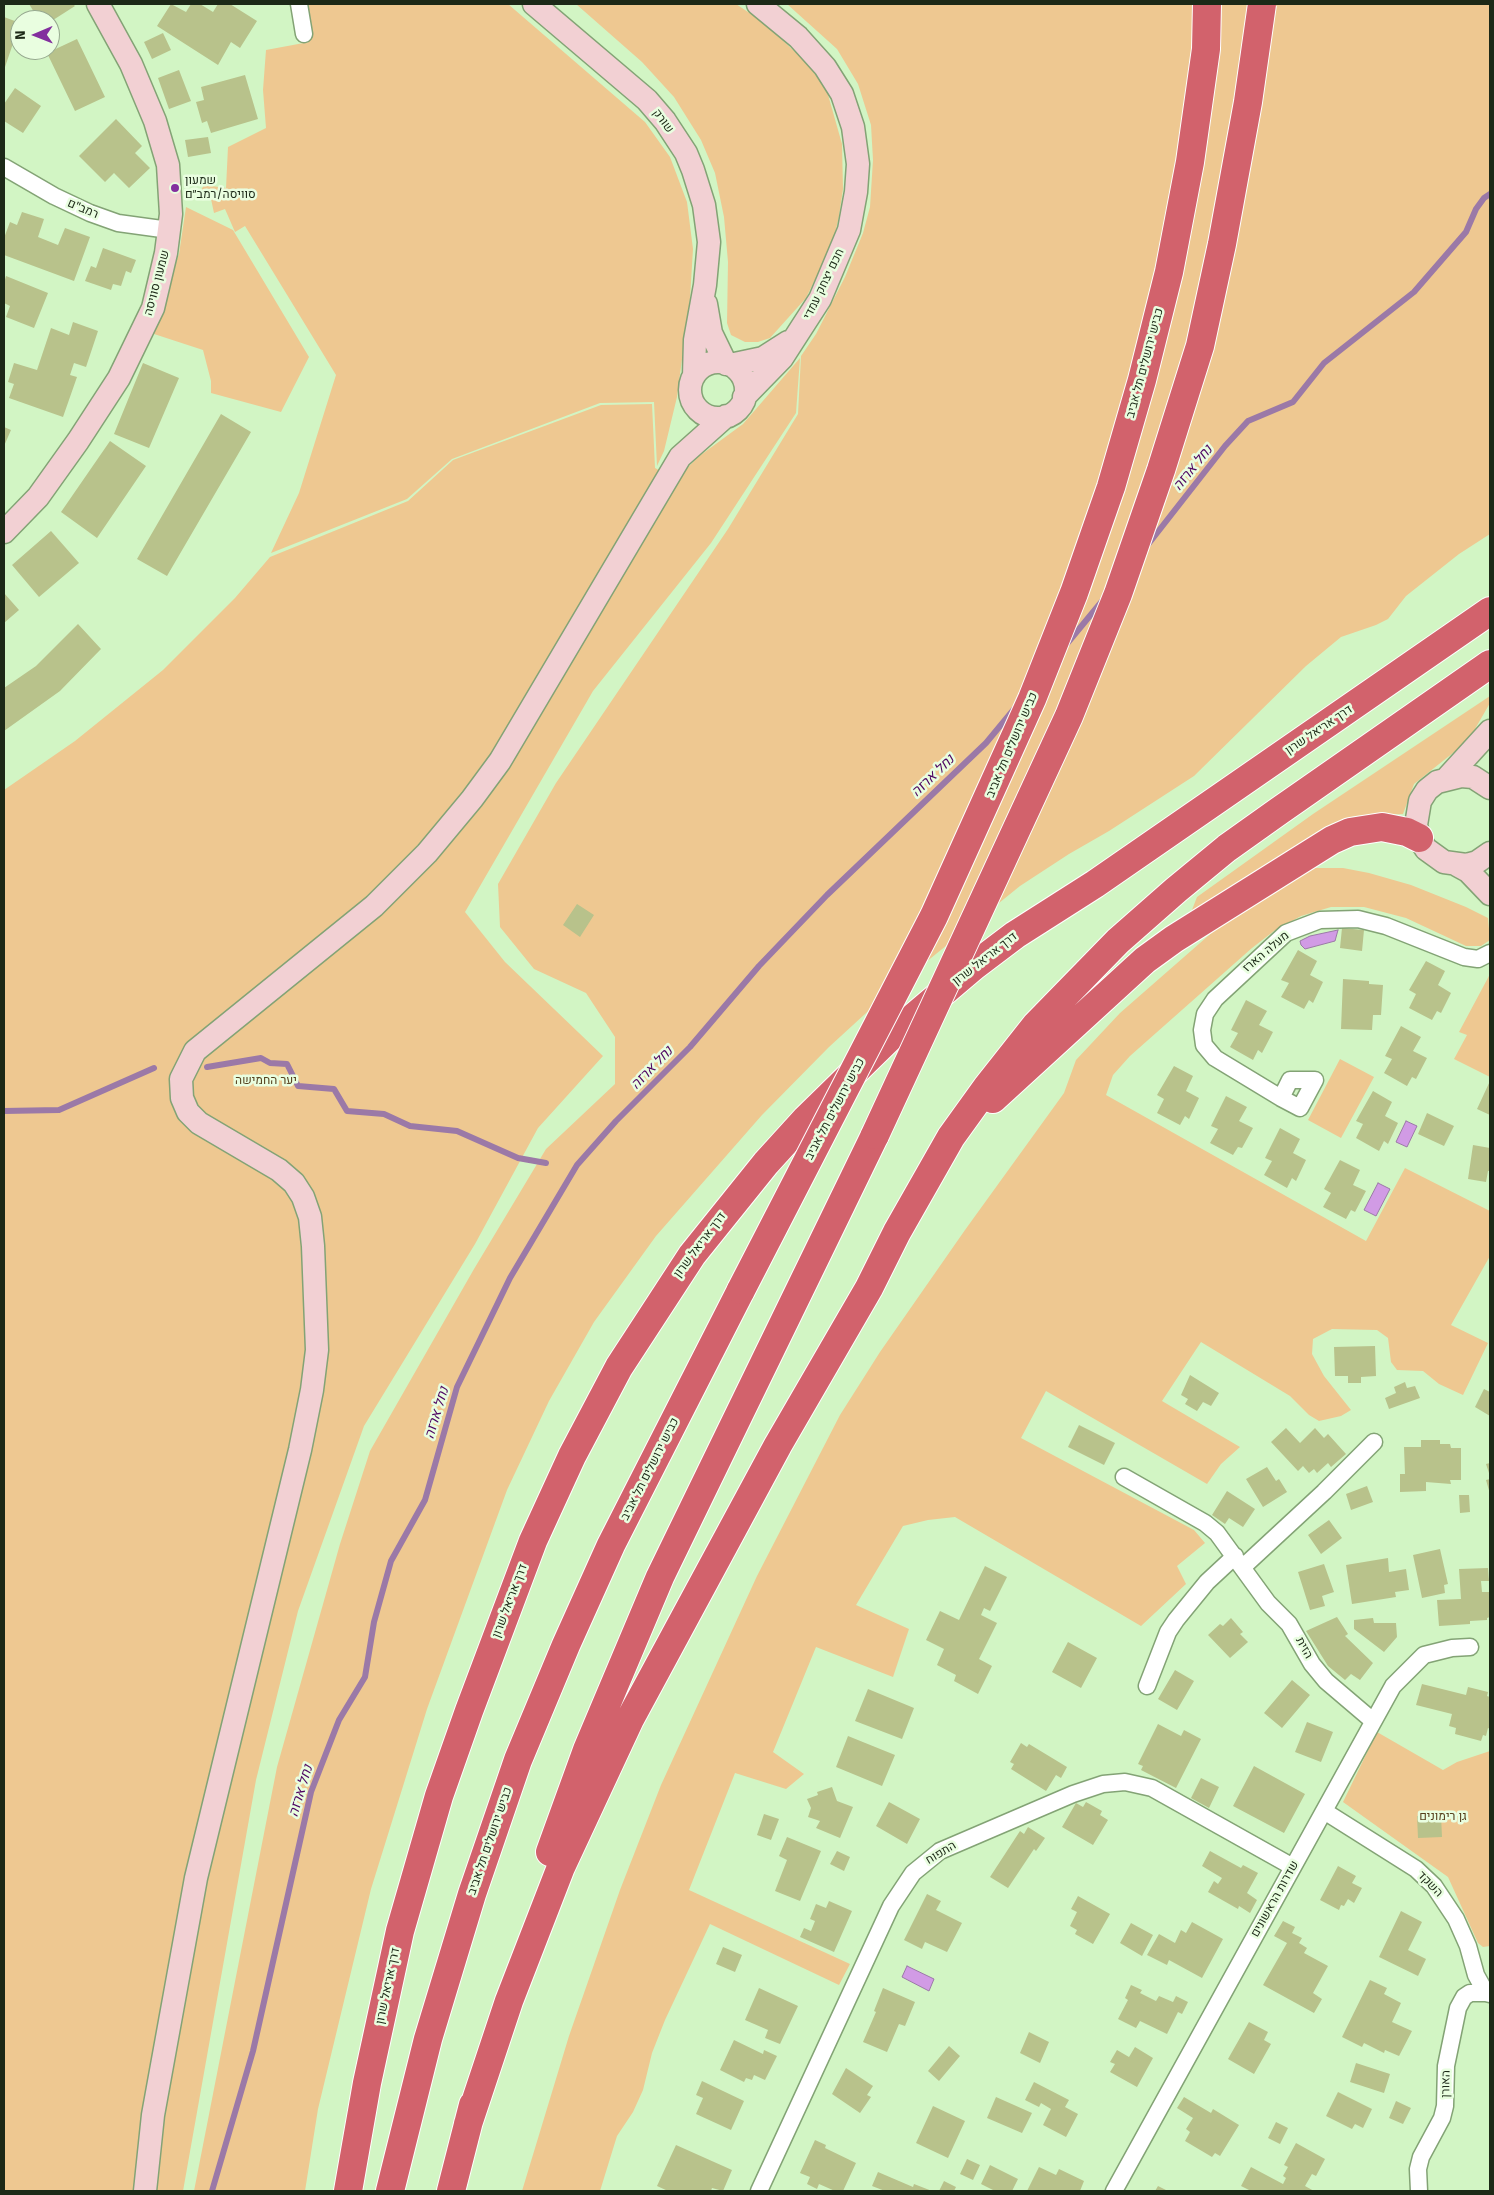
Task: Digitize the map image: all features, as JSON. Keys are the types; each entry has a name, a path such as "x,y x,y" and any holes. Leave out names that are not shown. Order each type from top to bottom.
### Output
{"highway":[{"name":"כביש ירושלים תל אביב","path":"390,2191 428,2040 472,1894 518,1760 566,1645 611,1545 938,907 1032,699 1074,593 1126,434 1169,272 1190,162 1206,49 1208,4"},
{"path":"451,2191 486,2054 525,1924 588,1750 668,1560 875,1135 1065,724 1118,594 1161,470 1200,346 1222,244 1248,102 1262,4"},
{"name":"דרך אריאל שרון","path":"348,2191 369,2073 400,1931 428,1831 469,1711 533,1541 568,1463 619,1367 692,1255 760,1171 806,1120 889,1038 974,966 1040,918 1095,884 1485,614"},
{"path":"468,2124 509,2001 561,1866 630,1719 778,1444 869,1288 906,1215 951,1137 987,1087 1036,1026 1118,941 1176,890 1227,848 1278,811 1490,664"},
{"path":"951,1137 1041,1056 1113,987 1174,939 1332,840 1350,832 1382,827 1396,829 1419,838"}],"street":[{"name":"שמעון סוויסה","path":"4,532 38,497 78,441 119,378 152,308 166,253 171,214 168,165 155,121 131,64 98,4"},
{"path":"299,4 304,34"},
{"name":"שורק","path":"534,4 647,100 665,121 686,153 700,187 708,228 708,263 695,340 694,376"},
{"name":"חכם יצחק עמדי","path":"758,4 798,37 825,67 842,94 853,127 858,164 856,192 849,230 834,269 800,332"},
{"name":"רמב\"ם","path":"4,167 54,196 90,213 118,223 169,230"},
{"name":"שורק","path":"705,285 707,315 711,333 728,364"},
{"path":"726,416 712,417 697,408 690,392 694,376 702,367 709,363 728,364 762,358 800,332"},
{"path":"145,2191 153,2115 196,1878 298,1459 312,1390 317,1350 313,1246 310,1217 304,1196 294,1183 279,1170 212,1131 193,1117 188,1112 182,1098 181,1079 195,1051 374,906 427,853 472,799 500,761 680,457 726,416 737,409 744,397 773,369 800,332"},
{"path":"728,364 736,370 743,380 744,397"},
{"path":"1490,731 1448,777 1432,786 1420,801 1416,816 1419,838 1434,856 1468,871 1490,894"},
{"path":"1448,777 1473,777 1490,788"},
{"path":"1457,865 1477,862 1490,853"},
{"name":"מעלה הארז","path":"1281,1098 1215,1058 1204,1045 1202,1030 1206,1014 1215,999 1286,933 1320,920 1358,919 1386,926 1464,957 1478,959 1490,953"},
{"path":"1147,1686 1168,1632 1207,1582 1239,1561 1324,1492 1374,1442"},
{"name":"הזית","path":"1124,1477 1205,1523 1217,1533 1268,1603 1289,1624 1312,1664 1326,1681 1373,1721"},
{"name":"שדרות הראשונים","path":"1114,2191 1394,1686 1424,1655 1452,1648 1470,1647"},
{"name":"התפוח","path":"759,2191 890,1906 913,1873 940,1851 1073,1794 1103,1784 1125,1782 1152,1788 1293,1867"},
{"name":"השקד","path":"1324,1811 1416,1869 1434,1886 1450,1907 1462,1932 1476,1975 1488,1994"},
{"name":"האורן","path":"1419,2191 1418,2169 1421,2157 1442,2118 1445,2106 1447,2057 1458,2008 1464,1997 1470,1993 1488,1994"}],"green space":[{"path":"306,4 508,4 645,122 670,157 687,202 693,249 690,299 677,397 664,451 657,466 654,402 600,403 452,459 407,499 271,553 299,493 336,375 245,226 235,232 225,209 214,213 211,199 203,200 200,192 204,185 226,188 228,147 266,128 263,90 266,50 309,42"},
{"path":"576,4 736,4 763,22 807,63 827,91 842,144 843,189 833,243 806,298 770,338 758,342 745,342 731,335 727,323 728,262 724,217 715,173 701,140 674,97 642,62"},
{"path":"787,4 1490,4 1490,534 1459,554 1406,596 1388,619 1341,637 1306,666 1194,776 1020,886 889,992 829,1047 762,1115 656,1236 594,1322 549,1401 507,1490 427,1709 371,1889 318,2109 305,2191 194,2191 277,1767 340,1544 370,1451 474,1269 546,1149 615,1084 615,1037 586,993 534,969 500,927 498,884 556,783 728,529 798,414 801,356 816,334 845,277 863,233 870,207 873,160 871,125 858,84 837,49"},
{"path":"186,207 233,230 309,357 281,412 211,393 211,381 203,350 151,333 179,254"},
{"name":"יער החמישה","path":"800,358 796,413 711,543 593,691 465,912 505,962 603,1056 538,1128 475,1244 364,1426 298,1611 256,1780 183,2191 4,2191 4,790 75,741 163,670 235,598 270,557 408,501 453,460 601,405 652,404 655,468 676,479 698,457 743,424"},
{"path":"1490,696 1490,703 1468,741 1414,784 1403,814 1355,816 1331,824 1190,915 1197,897 1313,814"},
{"path":"1313,868 1343,868 1369,873 1411,885 1466,907 1488,918 1490,940 1481,946 1466,946 1406,918 1364,907 1331,907 1301,916 1274,931 1252,948 1130,1056 1113,1075 1106,1095 1366,1241 1405,1168 1490,1211 1490,1256 1451,1325 1488,1343 1463,1395 1439,1384 1423,1371 1397,1370 1391,1362 1388,1338 1377,1330 1332,1329 1313,1339 1312,1354 1324,1376 1351,1410 1341,1416 1319,1421 1309,1415 1290,1396 1201,1342 1162,1401 1240,1447 1221,1464 1207,1484 1046,1391 1021,1438 1194,1530 1205,1543 1177,1566 1186,1584 1141,1626 955,1517 928,1520 903,1526 856,1605 909,1629 893,1677 816,1647 773,1752 804,1774 786,1789 735,1773 689,1890 850,1964 839,1985 710,1924 665,2020 652,2053 643,2090 633,2112 617,2136 600,2191 522,2191 569,2036 620,1890 661,1785 757,1576 840,1415 880,1352 1064,1093 1076,1060 1120,1013 1216,929"},
{"path":"1490,974 1490,1077 1454,1059 1467,1035 1459,1032"},
{"path":"1340,1059 1374,1077 1341,1138 1308,1120"},
{"name":"גן רימונים","path":"1377,1732 1443,1770 1457,1762 1490,1751 1490,1946 1483,1947 1478,1943 1448,1877 1343,1802"}],"shaded area":[{"path":"1338,930 1335,941 1305,949 1301,945 1300,941 1310,936"},
{"path":"1406,1121 1417,1126 1407,1147 1396,1142"},
{"path":"1378,1183 1390,1189 1376,1216 1364,1210"},
{"path":"907,1966 934,1979 929,1991 902,1977"}],"building":[{"path":"29,4 73,4 75,6 60,16 60,10 33,10"},
{"path":"171,4 186,12 191,4 200,4 213,12 218,4 230,4 257,21 240,48 231,42 218,65 157,26"},
{"path":"4,17 10,19 10,52 4,70"},
{"path":"163,33 171,50 152,59 144,42"},
{"path":"77,39 105,97 75,111 50,60 60,60 60,47"},
{"path":"179,70 191,101 169,109 158,78"},
{"path":"245,75 258,119 211,133 207,121 202,123 196,102 204,100 201,87"},
{"path":"15,88 41,106 23,133 4,121 4,104"},
{"path":"116,119 142,146 135,153 150,168 129,188 114,173 105,182 79,156"},
{"path":"208,137 211,153 188,157 185,140"},
{"path":"22,212 44,219 38,237 58,245 65,228 90,237 74,281 4,255 4,238 10,222 17,225"},
{"path":"103,248 136,260 131,273 126,271 121,286 113,284 111,290 85,281 91,266 96,268"},
{"path":"6,276 48,293 34,328 6,317 10,306 4,303"},
{"path":"73,322 98,331 86,367 74,363 70,375 77,377 63,417 9,398 14,384 8,382 14,363 37,370 51,328 69,335"},
{"path":"143,363 179,378 149,448 114,434"},
{"path":"221,414 251,432 167,576 137,559"},
{"path":"4,427 11,430 4,446"},
{"path":"110,441 146,466 97,538 61,512"},
{"path":"51,531 79,563 39,597 12,565"},
{"path":"4,593 19,610 4,623"},
{"path":"78,624 101,649 60,691 4,731 4,688 36,666"},
{"path":"577,904 594,915 580,937 563,925"},
{"path":"1342,928 1364,930 1362,951 1340,948"},
{"path":"1298,950 1317,961 1310,975 1323,982 1313,1003 1309,1000 1304,1009 1281,997 1289,983 1281,980"},
{"path":"1426,961 1445,971 1438,985 1451,993 1441,1013 1437,1011 1432,1020 1409,1008 1416,994 1409,990"},
{"path":"1343,979 1369,981 1369,984 1383,985 1381,1015 1373,1015 1372,1030 1341,1029"},
{"path":"1246,1000 1267,1011 1259,1025 1273,1032 1262,1053 1258,1050 1253,1060 1230,1047 1238,1033 1231,1030"},
{"path":"1401,1026 1421,1037 1413,1051 1427,1058 1416,1079 1412,1077 1407,1086 1384,1073 1392,1059 1385,1056"},
{"path":"1174,1066 1193,1076 1186,1091 1199,1098 1189,1119 1185,1116 1180,1125 1157,1113 1164,1099 1157,1095"},
{"path":"1490,1081 1490,1115 1477,1109"},
{"path":"1373,1091 1392,1102 1385,1116 1398,1123 1388,1144 1384,1141 1379,1151 1356,1138 1363,1124 1356,1121"},
{"path":"1226,1096 1247,1107 1239,1121 1253,1128 1242,1148 1238,1147 1233,1155 1210,1143 1218,1129 1211,1126"},
{"path":"1427,1113 1454,1126 1444,1146 1418,1134"},
{"path":"1280,1128 1300,1139 1293,1153 1306,1160 1296,1181 1292,1178 1287,1188 1264,1175 1272,1161 1265,1158"},
{"path":"1473,1145 1490,1148 1490,1171 1488,1171 1486,1182 1468,1179"},
{"path":"1340,1160 1360,1170 1353,1185 1366,1191 1355,1212 1351,1210 1346,1219 1323,1207 1331,1193 1324,1189"},
{"path":"1375,1346 1376,1376 1361,1377 1361,1383 1348,1383 1348,1376 1335,1376 1334,1347"},
{"path":"1190,1375 1219,1393 1211,1406 1203,1402 1197,1411 1185,1404 1188,1399 1181,1395"},
{"path":"1405,1382 1407,1388 1415,1386 1420,1398 1389,1409 1385,1398 1396,1393 1394,1387"},
{"path":"1484,1389 1490,1392 1490,1416 1475,1407"},
{"path":"1079,1425 1115,1443 1104,1465 1068,1447"},
{"path":"1286,1428 1300,1443 1315,1428 1324,1438 1328,1434 1346,1454 1331,1467 1328,1463 1317,1473 1314,1469 1309,1473 1303,1466 1298,1471 1271,1442"},
{"path":"1421,1440 1440,1440 1440,1444 1450,1444 1451,1448 1461,1448 1461,1480 1450,1480 1451,1484 1426,1482 1426,1491 1400,1492 1400,1474 1405,1474 1404,1447 1421,1447"},
{"path":"1490,1463 1490,1476 1486,1464"},
{"path":"1267,1467 1276,1481 1279,1479 1287,1492 1263,1507 1246,1479"},
{"path":"1490,1479 1490,1494 1486,1480"},
{"path":"1367,1486 1373,1502 1351,1510 1346,1494"},
{"path":"1227,1491 1255,1509 1243,1527 1229,1518 1225,1524 1212,1515"},
{"path":"1459,1495 1469,1495 1470,1512 1460,1513"},
{"path":"1329,1520 1342,1538 1321,1554 1308,1535"},
{"path":"1440,1549 1448,1584 1444,1585 1445,1593 1422,1598 1413,1555"},
{"path":"1388,1558 1389,1572 1406,1569 1409,1590 1395,1592 1396,1597 1352,1604 1346,1565"},
{"path":"1324,1564 1334,1592 1322,1596 1325,1606 1310,1610 1298,1572"},
{"path":"985,1566 1007,1577 990,1611 984,1608 981,1615 997,1623 979,1659 992,1666 978,1694 954,1681 956,1675 937,1665 944,1649 926,1640 940,1611 959,1620"},
{"path":"1488,1568 1489,1581 1481,1581 1482,1592 1490,1592 1490,1617 1487,1620 1470,1621 1470,1624 1439,1626 1437,1600 1461,1599 1459,1569"},
{"path":"1337,1617 1348,1634 1345,1636 1373,1663 1360,1680 1351,1674 1345,1680 1328,1666 1306,1631"},
{"path":"1231,1618 1243,1632 1240,1634 1248,1642 1230,1658 1208,1635 1220,1624 1223,1626"},
{"path":"1373,1618 1374,1623 1396,1623 1397,1637 1384,1652 1354,1629 1354,1620"},
{"path":"1068,1642 1097,1658 1081,1688 1052,1672"},
{"path":"1175,1670 1194,1681 1177,1710 1158,1699"},
{"path":"1292,1680 1310,1695 1282,1728 1264,1713"},
{"path":"1422,1684 1466,1695 1468,1687 1488,1692 1487,1696 1490,1697 1490,1729 1488,1728 1486,1736 1483,1735 1481,1741 1455,1734 1456,1728 1449,1726 1452,1714 1416,1705"},
{"path":"868,1689 914,1708 902,1739 855,1721"},
{"path":"1307,1722 1333,1732 1321,1762 1295,1752"},
{"path":"1158,1724 1181,1736 1184,1730 1201,1739 1176,1788 1141,1770 1143,1766 1138,1764"},
{"path":"848,1736 895,1755 882,1786 836,1767"},
{"path":"1021,1743 1027,1747 1029,1744 1067,1767 1061,1778 1056,1775 1046,1791 1011,1769 1014,1764 1010,1762"},
{"path":"1254,1766 1305,1794 1284,1833 1233,1806"},
{"path":"1201,1778 1219,1787 1209,1808 1191,1798"},
{"path":"832,1787 837,1801 853,1807 840,1838 816,1828 820,1821 808,1817 811,1808 807,1799 818,1795 817,1792"},
{"path":"889,1802 920,1819 907,1844 876,1826"},
{"path":"1086,1802 1102,1811 1100,1815 1108,1820 1093,1845 1062,1827 1076,1803 1083,1807"},
{"path":"764,1814 779,1819 771,1840 757,1835"},
{"path":"1441,1815 1442,1837 1418,1838 1417,1816"},
{"path":"1028,1827 1045,1838 1036,1851 1034,1849 1008,1888 990,1877 1020,1831 1024,1834"},
{"path":"787,1837 821,1851 800,1901 775,1891 787,1860 779,1856"},
{"path":"837,1851 850,1857 844,1871 830,1864"},
{"path":"1210,1851 1241,1868 1243,1865 1258,1873 1247,1893 1257,1900 1250,1913 1239,1906 1238,1909 1208,1892 1214,1881 1218,1884 1222,1878 1202,1866"},
{"path":"1338,1866 1356,1876 1352,1883 1362,1888 1354,1903 1348,1899 1344,1906 1341,1905 1339,1910 1320,1900"},
{"path":"927,1894 941,1901 936,1910 962,1923 947,1952 925,1942 922,1949 904,1940"},
{"path":"1078,1896 1110,1914 1093,1944 1075,1934 1077,1930 1070,1926 1077,1912 1071,1909"},
{"path":"829,1901 852,1911 834,1952 800,1937 804,1928 811,1931 815,1921 810,1919 816,1904 826,1908"},
{"path":"1401,1911 1422,1922 1408,1950 1426,1959 1418,1976 1379,1957"},
{"path":"1283,1921 1295,1927 1292,1933 1302,1938 1299,1943 1307,1948 1304,1953 1328,1966 1313,1993 1322,1999 1314,2013 1263,1985 1287,1943 1274,1936"},
{"path":"1192,1922 1223,1939 1202,1978 1169,1960 1167,1965 1147,1955 1159,1934 1175,1943 1181,1930 1186,1933"},
{"path":"1131,1923 1153,1935 1142,1956 1120,1943"},
{"path":"723,1947 742,1955 735,1972 716,1964"},
{"path":"1370,1980 1387,1988 1384,1994 1401,2003 1392,2022 1412,2031 1399,2056 1385,2050 1384,2053 1364,2043 1362,2047 1342,2037"},
{"path":"1131,1985 1142,1990 1140,1993 1156,2001 1159,1996 1173,2002 1176,1996 1188,2002 1182,2014 1178,2012 1167,2034 1140,2021 1136,2028 1118,2019 1128,2000 1125,1998"},
{"path":"759,1988 798,2006 780,2044 765,2038 768,2030 745,2020"},
{"path":"883,1988 915,2002 905,2026 899,2024 887,2052 863,2042 876,2012 874,2011"},
{"path":"1249,2022 1268,2032 1264,2040 1271,2044 1254,2074 1228,2059"},
{"path":"1029,2032 1049,2042 1040,2063 1020,2053"},
{"path":"734,2040 763,2054 764,2050 777,2056 765,2080 754,2075 752,2080 746,2078 744,2082 720,2070"},
{"path":"949,2046 960,2056 939,2081 928,2071"},
{"path":"1135,2047 1153,2058 1137,2087 1110,2072 1115,2064 1110,2062 1117,2050 1129,2057"},
{"path":"1356,2063 1390,2074 1384,2093 1350,2082"},
{"path":"846,2068 873,2086 867,2095 871,2097 860,2113 832,2094"},
{"path":"702,2081 744,2101 731,2130 696,2114 703,2098 696,2095"},
{"path":"1034,2082 1069,2100 1065,2107 1078,2114 1066,2137 1043,2125 1051,2109 1041,2103 1039,2107 1025,2100"},
{"path":"1338,2092 1372,2109 1363,2128 1355,2124 1352,2129 1326,2116"},
{"path":"996,2097 1032,2113 1022,2133 987,2118"},
{"path":"1184,2097 1211,2113 1213,2109 1239,2125 1220,2156 1215,2153 1212,2157 1185,2141 1190,2132 1186,2129 1193,2118 1177,2108"},
{"path":"1396,2101 1411,2108 1403,2124 1389,2118"},
{"path":"933,2106 965,2121 948,2158 916,2143"},
{"path":"1276,2122 1288,2128 1280,2144 1268,2138"},
{"path":"815,2140 826,2145 825,2148 856,2163 843,2191 835,2191 819,2184 817,2189 807,2184 810,2177 800,2173"},
{"path":"1296,2143 1325,2159 1316,2176 1312,2174 1305,2186 1314,2191 1251,2191 1241,2186 1251,2167 1283,2184 1286,2178 1283,2176 1288,2167 1284,2165"},
{"path":"676,2145 732,2170 723,2191 712,2188 711,2191 668,2191 657,2186"},
{"path":"967,2159 980,2165 973,2180 960,2174"},
{"path":"990,2165 1018,2179 1012,2191 995,2191 981,2184"},
{"path":"1039,2167 1056,2175 1059,2169 1084,2181 1080,2191 1027,2191"},
{"path":"878,2172 913,2187 914,2184 932,2191 885,2191 872,2186"},
{"path":"944,2181 956,2187 954,2191 939,2191"},
{"path":"1158,2186 1168,2191 1155,2191"}],"waterway":[{"name":"נחל ארזה","path":"1146,547 1225,446 1248,421 1293,402 1324,363 1414,292 1466,232 1476,209 1484,198 1490,194"},
{"name":"נחל ארזה","path":"1065,646 1103,600"},
{"name":"נחל ארזה","path":"212,2191 253,2051 311,1792 339,1720 365,1677 374,1622 391,1561 425,1500 457,1387 510,1278 577,1165 616,1121 690,1047 759,966 827,895 986,743 1015,708"},
{"path":"207,1067 261,1058 270,1063 287,1064 298,1086 334,1089 347,1111 384,1114 410,1126 457,1131 518,1158 546,1163"},
{"path":"4,1111 59,1110 154,1068"}],"place":[{"name":"שמעון סוויסה/רמב״ם","path":"175,188"}]}
